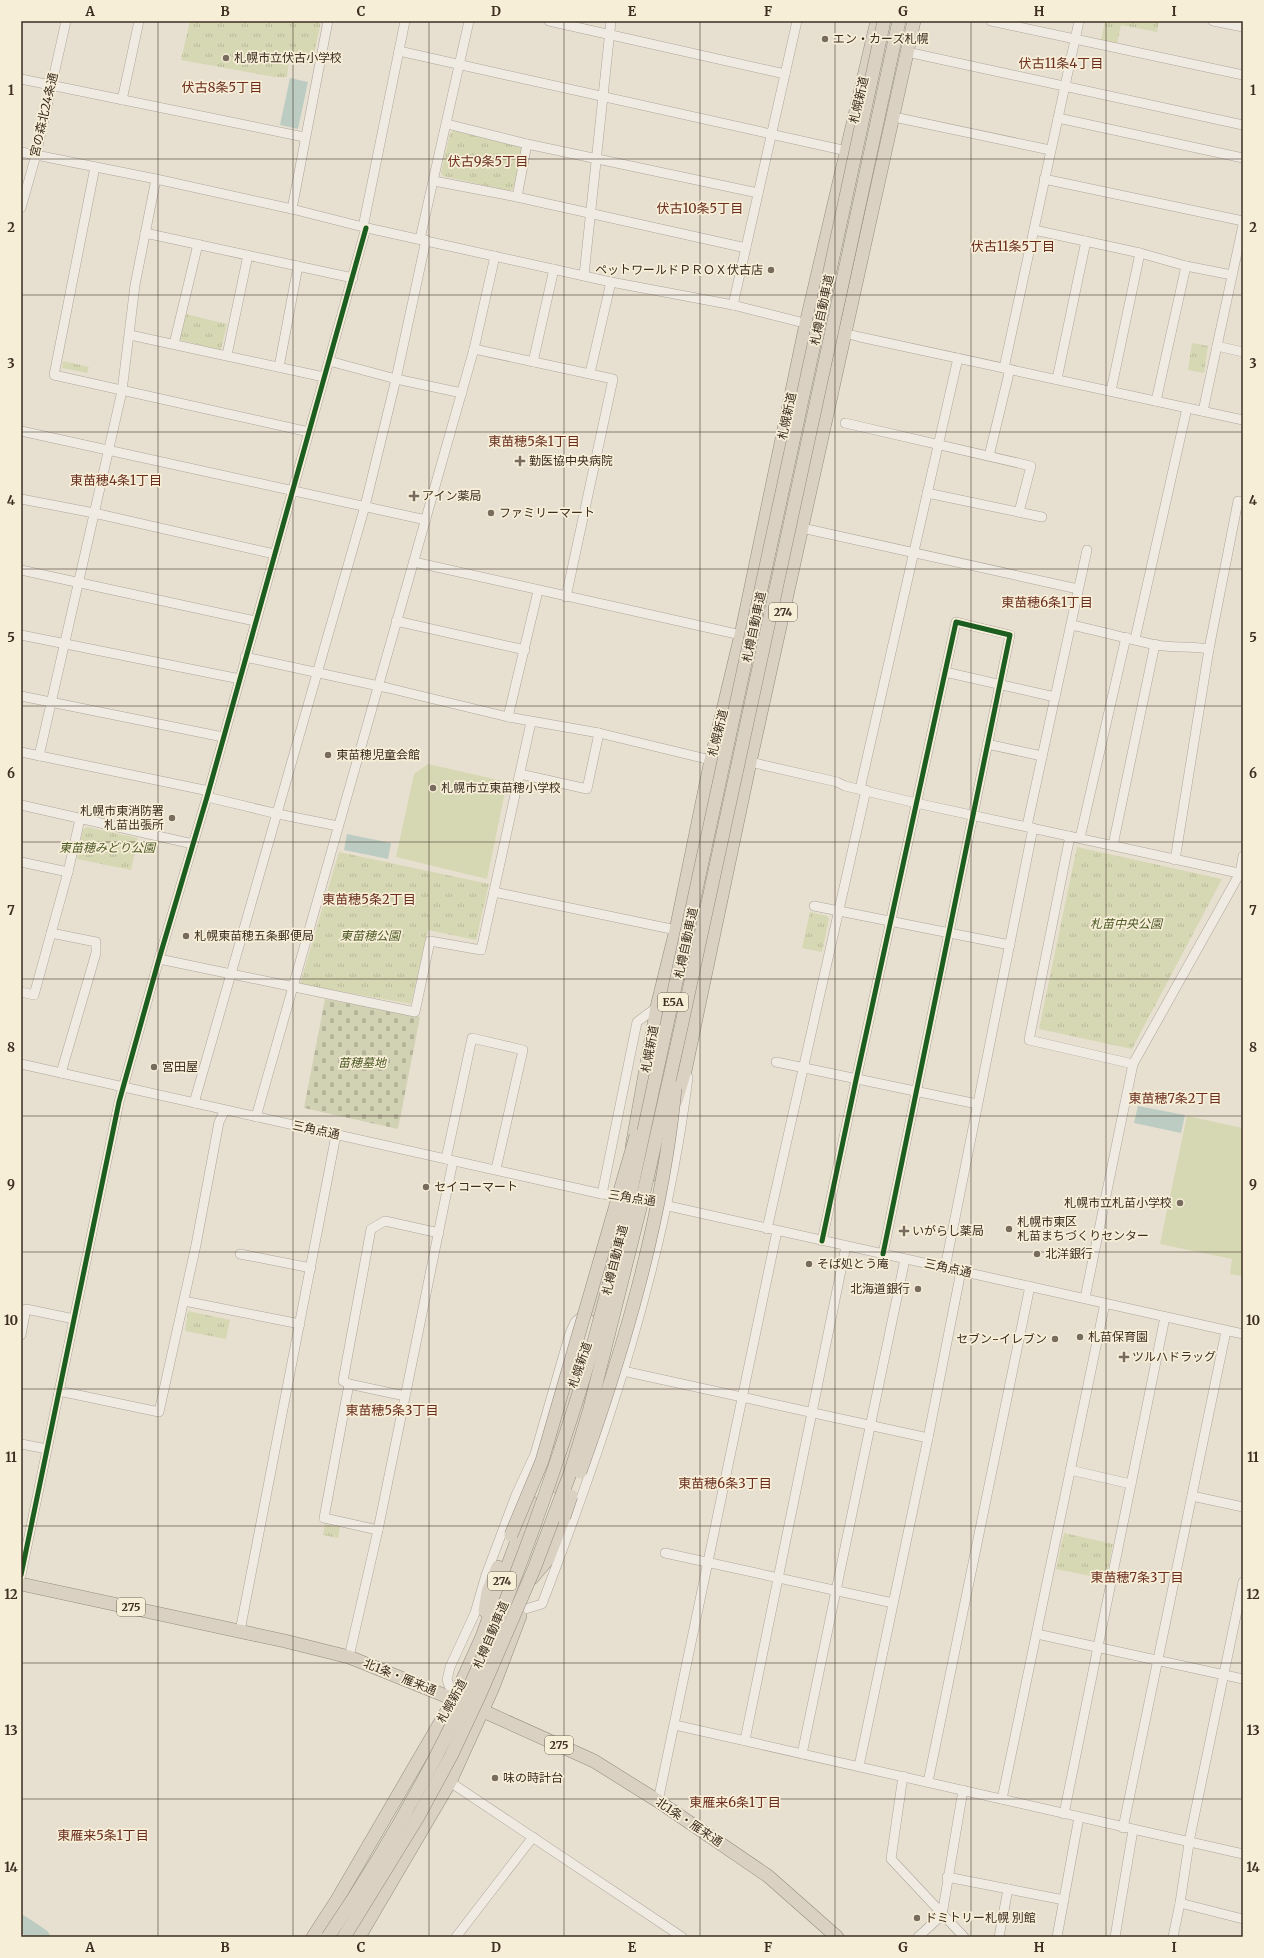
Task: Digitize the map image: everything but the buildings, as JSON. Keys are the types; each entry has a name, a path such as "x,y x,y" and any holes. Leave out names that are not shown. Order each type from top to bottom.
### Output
{"highway":[{"name":"札幌新道","path":"313,1937 454,1699 482,1637 586,1350 623,1196 657,1007 676,930 711,760 741,635 806,324 877,21"},
{"name":"札樽自動車道","path":"328,1937 348,1908 406,1811 438,1753 475,1675 521,1563 579,1394 613,1270 665,1038 884,21"},
{"name":"札樽自動車道","path":"344,1937 418,1815 451,1756 480,1694 528,1583 571,1471 589,1412 644,1192 680,1032 899,21"},
{"name":"札幌新道","path":"359,1937 450,1782 505,1659 532,1578 545,1529 560,1485 685,1071 750,762 846,334 914,21"},
{"path":"532,1578 547,1560 564,1517 614,1371 651,1234 669,1149 680,1032"},
{"path":"482,1637 488,1592 542,1461 615,1204 665,1038"},
{"name":"北1条・雁来通","path":"21,1584 240,1631 349,1657 483,1711 594,1761 658,1801 768,1876 837,1937"}],"street":[{"name":"宮の森北24条通","path":"21,208 36,155 66,21"},
{"path":"122,100 139,21"},
{"path":"292,209 304,137 328,21"},
{"path":"21,1575 74,1318 124,1087 353,278 405,21"},
{"path":"194,1103 365,506 396,379 434,181 469,21"},
{"path":"549,21 785,74"},
{"path":"584,275 611,21"},
{"path":"733,305 797,21"},
{"path":"991,21 1243,75"},
{"path":"989,456 1050,150 1079,21"},
{"path":"1213,21 1243,27"},
{"path":"399,51 772,133 847,151"},
{"path":"907,52 1243,125"},
{"path":"21,79 304,137"},
{"path":"894,117 1050,150"},
{"path":"1058,118 1243,158"},
{"path":"447,124 527,144 597,157 758,193"},
{"path":"517,197 527,144"},
{"path":"21,152 156,179 611,282 733,305 846,334 1243,420"},
{"path":"95,167 54,375 309,432"},
{"path":"39,756 122,391 135,285 156,179"},
{"path":"1044,179 1243,221"},
{"path":"434,181 517,197 746,248"},
{"path":"1203,411 1243,225"},
{"path":"1034,230 1140,253 1186,266 1232,275"},
{"path":"145,233 353,278"},
{"path":"1057,380 1086,241"},
{"path":"174,344 198,244"},
{"path":"1110,391 1140,253"},
{"path":"227,355 248,255"},
{"path":"256,1117 377,686 462,393 474,349 495,256"},
{"path":"279,367 298,266"},
{"path":"1156,401 1186,266"},
{"path":"533,362 554,269"},
{"path":"590,374 611,282"},
{"path":"130,335 324,377"},
{"path":"1217,346 1243,352"},
{"path":"474,349 613,379 566,597"},
{"path":"767,1228 838,911 913,551 958,358"},
{"path":"329,361 396,379 462,393"},
{"path":"1135,639 1187,408"},
{"path":"845,423 1031,466 1019,512"},
{"path":"21,431 109,449 426,520"},
{"path":"927,493 1042,517"},
{"path":"21,499 94,513 274,554"},
{"path":"1176,860 1208,649 1238,501 1243,502"},
{"path":"802,528 913,551 1078,589"},
{"path":"945,1268 1010,945 1042,756 1087,550"},
{"path":"414,562 538,591 741,635"},
{"path":"21,570 255,620"},
{"path":"508,717 538,591"},
{"path":"396,622 525,650"},
{"path":"822,1241 956,622 1010,635 883,1254"},
{"path":"1071,625 1177,648 1185,646 1208,649"},
{"path":"21,635 240,679"},
{"path":"1080,838 1126,637"},
{"path":"1113,845 1155,644"},
{"path":"245,657 318,672 530,722 599,733 711,760"},
{"path":"945,672 1055,697"},
{"path":"21,696 223,737"},
{"path":"159,959 292,988 415,1012 430,941 481,950 530,722"},
{"path":"520,774 587,789 599,733"},
{"path":"987,744 1042,756"},
{"path":"21,752 208,794 278,814 338,826"},
{"path":"750,762 837,782 845,786 916,803 1242,873"},
{"path":"21,806 193,844"},
{"path":"21,992 34,995 68,872 80,819"},
{"path":"1070,836 1029,1040 1133,1064"},
{"path":"1085,1298 1133,1064 1242,873 1243,856"},
{"path":"21,862 68,872"},
{"path":"494,892 676,930"},
{"path":"814,906 1010,945"},
{"path":"51,933 96,942 96,952 61,1073"},
{"path":"602,1194 637,1022 657,1007"},
{"path":"522,1610 542,1604 573,1524 623,1371 668,1204 681,1130 694,1024"},
{"path":"349,1657 378,1530 439,1233 450,1160 472,1038 523,1050 496,1169"},
{"path":"776,1062 803,1069 978,1104"},
{"name":"三角点通","path":"21,1064 336,1135 496,1169 602,1194 668,1204 777,1231 1243,1334"},
{"path":"59,1391 159,1412 184,1301 219,1122 225,1110"},
{"path":"240,1631 312,1268 336,1135"},
{"path":"405,1396 349,1384 343,1381 371,1229 385,1221 439,1233"},
{"path":"658,1801 777,1231"},
{"path":"745,1740 846,1246"},
{"path":"240,1254 312,1268"},
{"path":"802,1754 905,1259"},
{"path":"859,1766 928,1438 961,1271"},
{"path":"928,1782 1030,1286"},
{"path":"184,1301 300,1324"},
{"path":"454,1699 447,1680 450,1667 475,1613 486,1575 516,1495 534,1454 570,1333 575,1322 598,1302"},
{"path":"1002,1799 1105,1303"},
{"path":"21,1335 26,1310 74,1318"},
{"path":"1064,1814 1099,1648 1165,1317"},
{"path":"1123,1828 1226,1331"},
{"path":"623,1371 928,1438"},
{"path":"349,1384 324,1518 378,1530"},
{"path":"21,1444 47,1449"},
{"path":"1070,1470 1131,1484"},
{"path":"1192,1496 1243,1508"},
{"path":"665,1553 893,1603"},
{"path":"1173,1937 1180,1903 1189,1842 1243,1582"},
{"path":"1037,1634 1243,1679"},
{"path":"675,1725 903,1776 1123,1828 1243,1854"},
{"path":"903,1776 891,1859 964,1937"},
{"path":"450,1782 682,1937"},
{"path":"918,1937 942,1914 947,1876 963,1790"},
{"path":"1057,1937 1080,1818"},
{"path":"1115,1937 1133,1830"},
{"path":"456,1937 533,1837"},
{"path":"947,1876 1064,1900"},
{"path":"999,1937 1008,1889"},
{"path":"1180,1903 1243,1918"}],"green space":[{"path":"190,21 321,21 312,64 289,60 287,77 275,77 181,60"},
{"path":"1105,21 1159,21 1157,32 1121,25 1117,43 1101,40"},
{"path":"453,131 521,145 522,149 513,189 509,191 443,176 441,172 450,133"},
{"path":"186,314 227,324 221,350 180,340"},
{"path":"1192,343 1208,346 1204,373 1188,370"},
{"path":"63,361 89,367 87,373 62,368"},
{"path":"428,764 507,782 487,879 396,857 414,774"},
{"name":"東苗穂みどり公園","path":"87,827 138,838 131,870 77,859 83,830"},
{"name":"札苗中央公園","path":"1077,847 1222,879 1132,1049 1039,1029"},
{"name":"東苗穂公園","path":"339,852 489,884 476,940 428,930 411,1004 300,984"},
{"path":"810,912 827,916 829,919 822,952 802,948"},
{"name":"苗穂墓地","path":"325,999 420,1017 398,1129 304,1108"},
{"path":"1187,1116 1243,1128 1242,1276 1230,1274 1232,1259 1160,1244"},
{"path":"188,1311 230,1320 226,1339 185,1331"},
{"path":"325,1524 340,1527 338,1538 323,1535"},
{"path":"1064,1533 1113,1544 1106,1579 1056,1569"}],"shaded area":[{"path":"290,78 308,82 298,129 280,125"},
{"path":"347,834 391,843 388,859 344,850"},
{"path":"1138,1106 1185,1115 1181,1133 1134,1123"}],"waterway":[{"path":"21,1923 42,1937"}],"cycle path":[{"path":"21,1575 119,1102 159,959 207,797 366,228"},
{"path":"822,1241 956,622 1010,635 883,1254"}],"place":[{"name":"エン・カーズ札幌","path":"825,39"},
{"name":"札幌市立伏古小学校","path":"226,58"},
{"name":"ペットワールドＰＲＯＸ伏古店","path":"771,270"},
{"name":"勤医協中央病院","path":"520,461"},
{"name":"アイン薬局","path":"414,496"},
{"name":"ファミリーマート","path":"491,513"},
{"name":"東苗穂児童会館","path":"328,755"},
{"name":"札幌市立東苗穂小学校","path":"433,788"},
{"name":"札幌市東消防署 札苗出張所","path":"172,818"},
{"name":"札幌東苗穂五条郵便局","path":"186,936"},
{"name":"宮田屋","path":"154,1067"},
{"name":"セイコーマート","path":"426,1187"},
{"name":"札幌市立札苗小学校","path":"1180,1203"},
{"name":"札幌市東区 札苗まちづくりセンター","path":"1009,1229"},
{"name":"いがらし薬局","path":"904,1231"},
{"name":"北洋銀行","path":"1037,1254"},
{"name":"そば処とう庵","path":"809,1264"},
{"name":"北海道銀行","path":"918,1289"},
{"name":"札苗保育園","path":"1080,1337"},
{"name":"セブン-イレブン","path":"1055,1339"},
{"name":"ツルハドラッグ","path":"1124,1357"},
{"name":"味の時計台","path":"495,1778"},
{"name":"ドミトリー札幌 別館","path":"917,1918"}],"district":[{"name":"伏古11条4丁目","path":"1061,63"},
{"name":"伏古8条5丁目","path":"222,87"},
{"name":"伏古9条5丁目","path":"488,161"},
{"name":"伏古10条5丁目","path":"700,208"},
{"name":"伏古11条5丁目","path":"1013,246"},
{"name":"東苗穂5条1丁目","path":"534,441"},
{"name":"東苗穂4条1丁目","path":"116,480"},
{"name":"東苗穂6条1丁目","path":"1047,602"},
{"name":"東苗穂5条2丁目","path":"369,899"},
{"name":"東苗穂7条2丁目","path":"1175,1098"},
{"name":"東苗穂5条3丁目","path":"392,1410"},
{"name":"東苗穂6条3丁目","path":"725,1483"},
{"name":"東苗穂7条3丁目","path":"1137,1577"},
{"name":"東雁来6条1丁目","path":"735,1802"},
{"name":"東雁来5条1丁目","path":"103,1835"}]}
